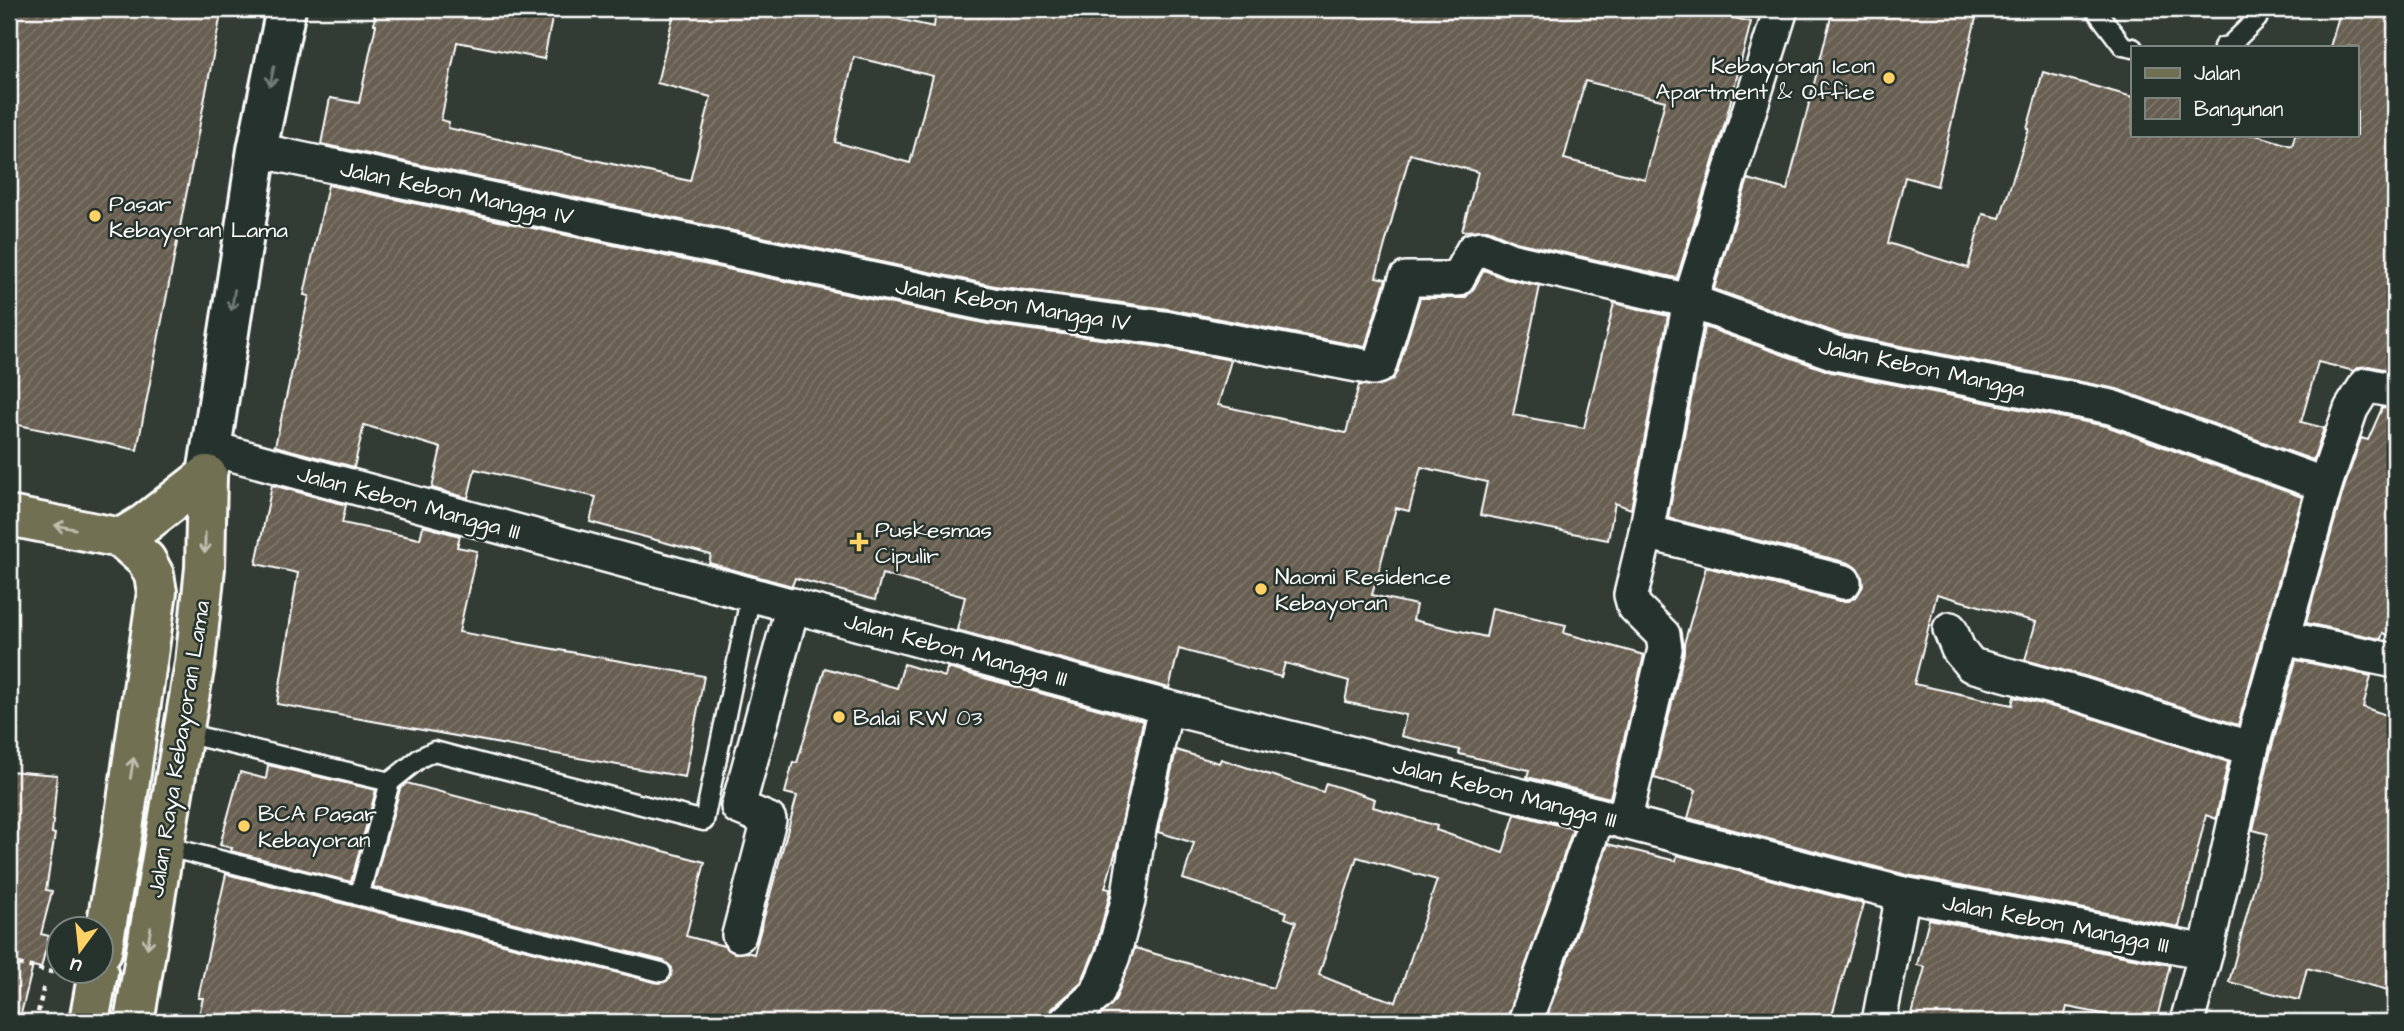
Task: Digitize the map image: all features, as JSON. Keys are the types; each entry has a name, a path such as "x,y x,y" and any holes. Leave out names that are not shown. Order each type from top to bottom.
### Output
{"main road":[{"path":"9,516 121,538 153,518 208,461 257,150 286,9"},
{"name":"Jalan Raya Kebayoran Lama","path":"134,1022 195,663 205,568 208,461"},
{"name":"Jalan Raya Kebayoran Lama","path":"108,916 157,592 154,575 146,559 121,538"},
{"path":"89,1022 95,986"}],"street":[{"path":"1525,1022 1611,818 1665,649 1663,635 1640,613 1630,595 1646,532 1690,301 1780,9"},
{"name":"Jalan Kebon Mangga IV","path":"257,150 992,304 1164,328 1373,368 1379,366 1406,279 1457,279 1473,250 1481,248 1510,260 1690,301"},
{"name":"Jalan Kebon Mangga","path":"1690,301 1835,353 2111,407 2325,485"},
{"path":"2187,1022 2206,952 2251,749 2325,485 2351,409 2366,385 2395,391"},
{"name":"Jalan Kebon Mangga III","path":"208,461 751,594 1166,707 1903,894 2206,952"},
{"path":"1646,532 1844,582"},
{"path":"739,935 769,820 738,807 793,605"},
{"path":"1950,629 1958,649 1971,665 2082,695 2251,749"},
{"path":"2283,638 2395,661"},
{"path":"1066,1022 1097,994 1113,956 1128,901 1139,829 1166,707"},
{"path":"1879,1022 1903,894"}],"lane":[{"path":"2095,9 2123,47 2131,48"},
{"path":"2229,46 2257,19 2262,9"},
{"path":"359,896 390,782 420,758 434,751 704,821 751,594"},
{"path":"184,733 390,782"},
{"path":"164,846 661,971"}],"path":[{"path":"9,962 46,971"},
{"path":"36,1022 44,985"}],"building":[{"name":"Pasar Kebayoran Lama","path":"9,9 222,9 137,450 9,423"},
{"path":"375,9 554,9 544,59 457,42 441,120 449,122 448,128 690,181 711,97 657,83 675,9 851,9 934,27 936,9 1698,9 1751,22 1725,123 1677,278 1516,242 1488,230 1462,231 1478,172 1410,154 1376,277 1386,279 1365,347 1168,309 995,286 321,144 330,98 359,103 376,25","holes":["854,57 933,76 910,163 835,142","1585,81 1665,101 1645,179 1564,159"]},
{"path":"1833,9 1978,9 1937,186 1905,177 1888,243 1968,268 1983,214 2000,218 2029,129 2043,72 2131,96 2131,136 2259,136 2292,146 2295,136 2358,136 2358,46 2330,46 2341,9 2395,9 2395,339 2388,370 2369,366 2359,367 2354,371 2318,362 2301,422 2324,428 2313,460 2117,389 1840,334 1714,289 1748,179 1787,190"},
{"path":"328,185 988,324 1161,347 1231,360 1218,405 1346,433 1359,385 1379,386 1392,380 1397,372 1420,298 1465,298 1484,270 1506,279 1540,286 1513,415 1584,428 1614,303 1668,316 1631,509 1615,503 1608,540 1480,515 1487,482 1421,467 1409,511 1396,508 1372,595 1416,605 1413,620 1486,637 1492,608 1566,625 1564,633 1644,655 1610,798 1527,777 1529,770 1459,754 1460,750 1401,736 1406,715 1345,702 1349,681 1285,663 1281,677 1179,649 1169,688 957,630 965,597 882,574 875,600 795,578 792,586 709,563 711,555 590,522 596,497 475,469 468,498 432,488 441,448 364,425 354,467 275,446 309,296 304,295"},
{"path":"1705,327 1831,372 2106,426 2302,497 2238,725 2088,677 2025,660 2036,622 1937,594 1914,684 2012,705 2014,697 2077,713 2228,762 2216,819 2206,815 2179,927 1907,875 1688,818 1696,790 1654,778 1684,644 1706,567 1839,601 1849,601 1857,596 1863,586 1858,569 1849,563 1668,518"},
{"path":"2382,408 2395,410 2395,637 2383,633 2381,639 2306,623 2343,491 2361,438 2368,440"},
{"path":"272,485 346,505 342,523 420,539 423,526 460,536 457,547 477,551 459,632 704,676 685,777 277,704 298,573 256,564"},
{"path":"2296,660 2371,676 2363,707 2395,718 2395,992 2307,968 2299,1000 2229,982 2268,834 2253,830 2270,754"},
{"path":"904,664 945,677 947,668 1143,721 1117,847 1105,888 1110,889 1109,897 1095,950 1081,983 1053,1008 1047,1022 197,1022 203,998 198,998 226,874 658,983 670,979 672,968 664,961 373,887 400,789 407,783 705,862 686,936 724,946 734,953 754,954 797,796 785,793 793,762 797,763 825,668 897,688"},
{"path":"1176,750 1219,763 1221,759 1323,792 1326,783 1375,799 1373,807 1437,826 1436,830 1503,853 1515,814 1573,829 1506,1022 1094,1022 1115,1001 1135,948 1273,988 1296,922 1285,918 1287,912 1183,879 1194,843 1158,832","holes":["1357,857 1437,880 1396,1002 1319,975"]},
{"path":"268,765 376,790 351,882 231,851 232,848 220,845 240,772 266,779"},
{"path":"9,771 57,775 52,833 55,834 46,890 52,891 41,934 46,935 46,948 41,968 33,966 21,1014 9,1013"},
{"path":"1608,844 1676,861 1677,855 1864,904 1830,1022 1545,1022"},
{"path":"1929,919 2170,965 2156,1022 2067,1007 2063,1022 1910,1022 1925,967 1917,965"}],"place":[{"name":"Kebayoran Icon Apartment & Office","path":"1889,78"},
{"name":"Pasar Kebayoran Lama","path":"95,216"},
{"name":"Puskesmas Cipulir","path":"859,542"},
{"name":"Naomi Residence Kebayoran","path":"1261,589"},
{"name":"Balai RW 03","path":"839,717"},
{"name":"BCA Pasar Kebayoran","path":"244,826"}]}
